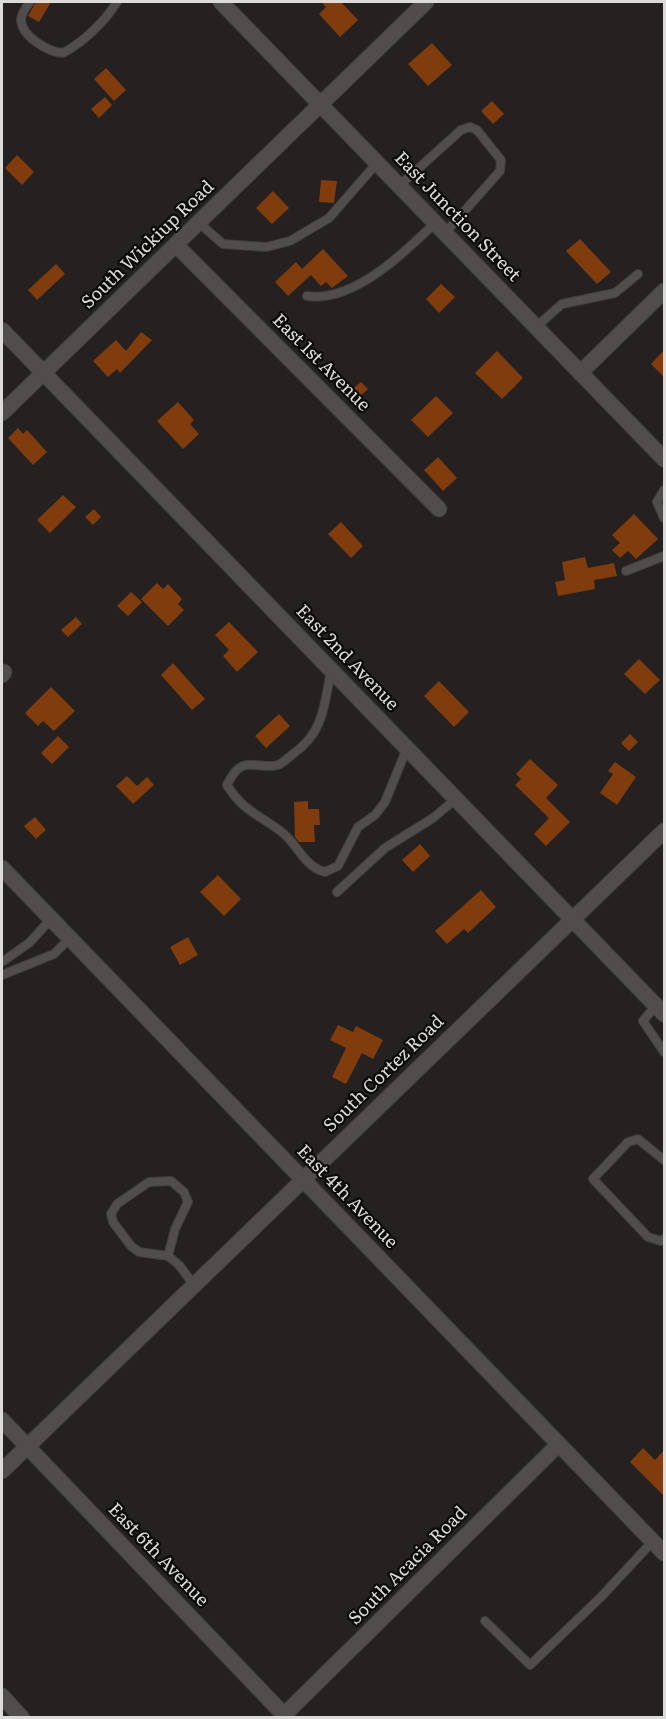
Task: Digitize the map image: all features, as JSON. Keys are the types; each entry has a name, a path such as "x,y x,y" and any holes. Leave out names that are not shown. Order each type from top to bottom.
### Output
{"street":[{"name":"East Junction Street","path":"222,2 664,459"},
{"name":"South Wickiup Road","path":"2,413 426,2"},
{"name":"East 1st Avenue","path":"176,245 439,509"},
{"path":"580,372 664,291"},
{"name":"East 2nd Avenue","path":"2,330 574,918 660,1010"},
{"name":"South Cortez Road","path":"2,1471 664,831"},
{"name":"East 4th Avenue","path":"2,868 664,1553"},
{"name":"East 6th Avenue","path":"2,1420 286,1716"},
{"name":"South Acacia Road","path":"286,1716 559,1444"},
{"path":"2,1696 21,1718"}],"lane":[{"path":"30,2 23,13 22,24 30,36 47,49 63,53 74,48 110,14 117,2"},
{"path":"307,296 319,298 336,295 389,264 440,228 500,171 501,160 477,130 470,127 461,130 399,186"},
{"path":"199,223 223,244 266,247 290,241 328,218 377,163"},
{"path":"536,327 562,304 615,293 638,274"},
{"path":"664,490 657,502 664,518"},
{"path":"626,571 664,556"},
{"path":"332,670 323,713 311,741 278,765 242,766 231,775 227,785 244,808 286,835 316,870 325,872 338,866 358,827 375,815 385,802 407,747"},
{"path":"337,892 385,848 433,818 457,798"},
{"path":"2,962 29,944 51,919"},
{"path":"2,975 54,954 70,938"},
{"path":"660,1010 643,1021 664,1052"},
{"path":"664,1160 638,1139 628,1142 597,1172 593,1179 648,1237 661,1241 664,1239"},
{"path":"168,1256 175,1229 189,1202 184,1192 171,1181 149,1182 117,1204 111,1214 113,1222 130,1246 140,1252 168,1256 179,1265 194,1285"},
{"path":"485,1621 530,1665 601,1597 653,1541"}],"building":[{"path":"36,2 51,2 39,22 28,16"},
{"path":"321,2 341,2 358,20 340,37 319,14 326,7"},
{"path":"432,43 452,65 428,86 408,64"},
{"path":"106,68 126,90 114,101 94,79"},
{"path":"105,97 112,105 99,118 91,109"},
{"path":"492,101 504,114 493,124 481,111"},
{"path":"17,155 34,172 22,185 5,168"},
{"path":"321,180 337,181 334,203 319,202"},
{"path":"273,191 289,208 272,224 256,208"},
{"path":"580,239 611,272 597,284 566,251"},
{"path":"323,249 348,276 332,288 326,282 321,286 311,275 288,296 275,282 296,262 302,269"},
{"path":"56,264 65,274 37,300 28,290"},
{"path":"441,284 455,297 439,313 426,299"},
{"path":"141,332 152,340 120,373 117,369 108,377 93,361 116,340 126,351"},
{"path":"664,350 664,377 651,364"},
{"path":"497,351 523,378 502,399 475,373"},
{"path":"361,382 368,389 357,399 350,391"},
{"path":"436,396 453,413 428,437 411,420"},
{"path":"178,402 194,420 190,424 199,434 183,449 157,421"},
{"path":"18,428 23,434 27,430 47,452 33,465 8,438"},
{"path":"438,457 457,478 443,491 424,470"},
{"path":"63,495 76,507 50,533 37,520"},
{"path":"94,509 101,517 93,525 85,517"},
{"path":"634,514 658,539 636,559 628,551 620,558 612,550 620,543 612,535"},
{"path":"341,522 363,546 351,558 328,534"},
{"path":"585,557 588,568 614,563 617,576 594,580 595,589 558,596 555,582 565,580 562,562"},
{"path":"157,583 163,589 168,584 182,599 178,604 184,610 168,626 141,599"},
{"path":"131,592 142,602 128,616 117,606"},
{"path":"76,617 82,624 68,637 61,630"},
{"path":"229,622 258,652 237,672 223,656 229,650 215,635"},
{"path":"639,659 660,680 645,694 624,674"},
{"path":"173,663 205,699 192,710 161,675"},
{"path":"439,681 469,712 454,727 424,696"},
{"path":"51,687 75,711 54,731 43,721 38,726 25,713"},
{"path":"279,714 290,726 266,748 255,736"},
{"path":"630,734 638,742 629,751 621,743"},
{"path":"58,736 69,747 52,764 41,753"},
{"path":"530,759 558,785 546,798 570,822 546,846 534,834 549,818 515,785 521,779 516,774"},
{"path":"615,762 636,777 617,805 600,793 613,774 608,771"},
{"path":"127,776 137,786 147,777 154,785 133,804 116,786"},
{"path":"308,801 308,809 319,809 320,825 314,825 315,842 299,842 295,837 294,802"},
{"path":"35,817 46,830 36,839 24,826"},
{"path":"420,844 430,856 413,872 402,860"},
{"path":"218,875 241,899 224,916 200,892"},
{"path":"481,890 496,907 468,933 464,929 447,944 435,931"},
{"path":"188,937 198,955 180,965 170,947"},
{"path":"338,1025 353,1032 356,1026 383,1040 373,1059 362,1053 346,1084 332,1077 346,1048 330,1040"},
{"path":"643,1448 655,1460 664,1450 664,1496 630,1462"}]}
